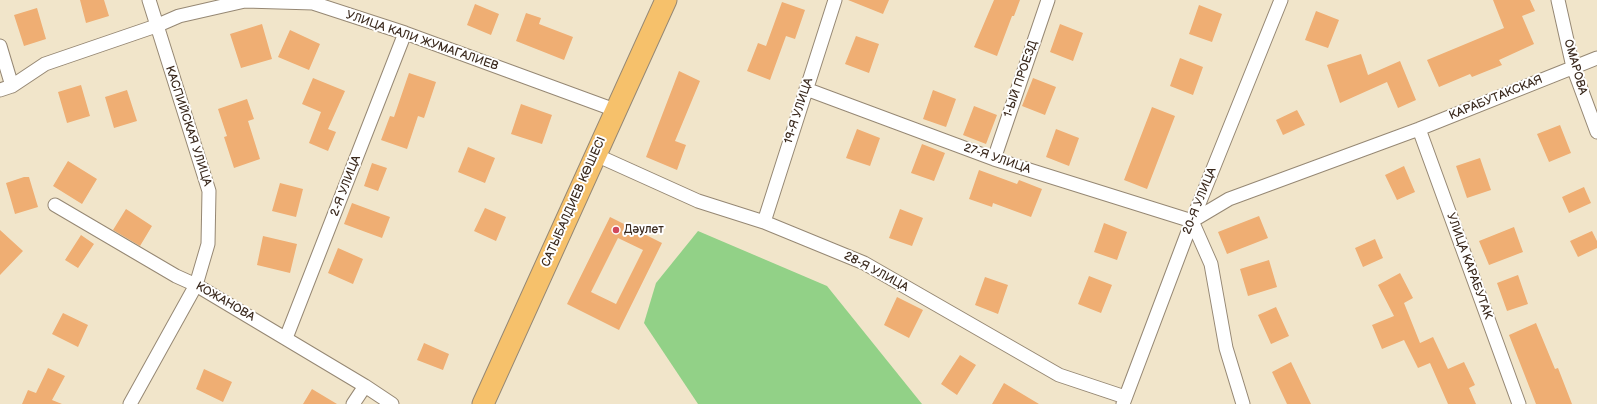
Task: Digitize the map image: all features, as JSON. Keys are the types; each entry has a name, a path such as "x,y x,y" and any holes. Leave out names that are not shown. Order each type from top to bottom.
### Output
{"main road":[{"name":"САТЫБАЛДИЕВ КӨШЕСІ","path":"483,404 666,0"}],"street":[{"name":"КАСПИЙСКАЯ УЛИЦА","path":"130,404 196,285 208,244 209,191 149,0"},
{"name":"19-Я УЛИЦА","path":"764,222 835,0"},
{"name":"1-ЫЙ ПРОЕЗД","path":"994,159 1048,0"},
{"name":"20-Я УЛИЦА","path":"1124,401 1192,221 1281,0"},
{"name":"ОМАРОВА","path":"1558,0 1573,67 1597,132"},
{"name":"УЛИЦА КАЛИ ЖУМАГАЛИЕВ","path":"6,88 45,64 156,26 179,16 245,1 313,3 405,33 616,110"},
{"name":"2-Я УЛИЦА","path":"286,338 405,33"},
{"path":"0,46 6,88"},
{"name":"КАРАБУТАКСКАЯ","path":"1192,221 1229,199 1419,129 1597,58"},
{"name":"27-Я УЛИЦА","path":"806,89 994,159 1192,221"},
{"name":"УЛИЦА КАРАБУТАК","path":"1419,129 1519,404"},
{"name":"28-Я УЛИЦА","path":"596,155 698,201 764,222 864,263 1058,374 1124,401"},
{"name":"КОЖАНОВА","path":"55,205 286,338 392,404"},
{"path":"1192,221 1210,264 1226,348 1243,404"},
{"path":"353,404 365,386"}],"green space":[{"path":"698,231 827,286 922,404 698,404 644,323 656,283"}],"building":[{"path":"80,0 104,0 109,16 86,23"},
{"path":"848,0 889,0 883,14"},
{"path":"994,0 1020,0 1014,16 1012,16 997,56 974,47"},
{"path":"1493,0 1530,0 1535,11 1522,16 1534,44 1499,60 1502,65 1472,77 1470,74 1439,87 1427,60 1504,28"},
{"path":"782,2 805,10 795,39 786,36 770,80 747,71 758,43 766,46"},
{"path":"475,4 499,14 491,35 467,25"},
{"path":"1199,5 1222,14 1212,42 1189,34"},
{"path":"37,8 46,39 24,46 14,15"},
{"path":"1316,11 1339,20 1328,48 1305,40"},
{"path":"526,13 541,18 539,24 573,37 564,60 516,41"},
{"path":"262,24 272,59 241,68 230,34"},
{"path":"1060,24 1083,33 1073,61 1050,52"},
{"path":"290,30 320,44 309,70 278,57"},
{"path":"856,36 879,44 869,73 845,64"},
{"path":"1361,54 1368,75 1400,61 1416,100 1398,108 1387,82 1340,103 1327,65"},
{"path":"1180,58 1203,67 1193,95 1170,86"},
{"path":"679,71 700,81 675,141 686,145 677,170 646,157"},
{"path":"409,73 436,82 424,118 418,116 407,149 381,140 390,116 394,117"},
{"path":"313,78 345,91 328,129 336,132 328,151 309,143 321,112 302,104"},
{"path":"1033,78 1056,87 1045,115 1022,106"},
{"path":"81,85 90,116 67,123 58,92"},
{"path":"127,90 137,121 114,128 105,97"},
{"path":"933,90 956,99 946,127 923,119"},
{"path":"247,99 254,119 248,121 260,159 234,168 224,137 227,136 218,109"},
{"path":"521,104 552,115 542,144 511,134"},
{"path":"974,106 997,115 986,144 963,135"},
{"path":"1152,107 1175,116 1147,189 1124,180"},
{"path":"1297,110 1305,125 1283,135 1276,120"},
{"path":"1560,125 1571,153 1549,162 1537,134"},
{"path":"857,129 880,138 870,166 846,158"},
{"path":"1056,129 1079,138 1069,166 1046,157"},
{"path":"922,144 945,153 934,181 911,173"},
{"path":"468,147 495,158 485,183 458,172"},
{"path":"1480,158 1491,190 1467,198 1456,166"},
{"path":"68,161 97,179 82,204 53,186"},
{"path":"372,163 387,168 378,191 364,186"},
{"path":"1404,166 1415,192 1397,200 1385,175"},
{"path":"979,170 1017,184 1019,180 1042,189 1031,217 993,203 992,207 969,199"},
{"path":"24,177 29,177 38,207 15,214 6,183"},
{"path":"280,183 303,189 296,217 272,211"},
{"path":"1584,187 1591,203 1569,213 1562,197"},
{"path":"352,203 390,217 382,238 344,224"},
{"path":"485,208 506,217 496,241 474,231"},
{"path":"126,209 152,226 140,246 113,230"},
{"path":"900,209 923,218 912,246 889,238"},
{"path":"1259,216 1268,238 1227,254 1218,232"},
{"path":"610,217 662,243 619,330 567,304","holes":["618,238 643,250 616,304 591,292"]},
{"path":"1104,223 1127,232 1117,260 1094,252"},
{"path":"1514,227 1523,252 1489,265 1479,241"},
{"path":"0,230 23,251 0,275"},
{"path":"1592,231 1597,241 1597,248 1578,257 1570,241"},
{"path":"81,235 94,244 78,268 65,260"},
{"path":"263,236 297,244 290,273 257,265"},
{"path":"1375,239 1383,258 1363,267 1355,248"},
{"path":"338,248 363,259 353,284 328,273"},
{"path":"1269,260 1277,287 1248,296 1240,269"},
{"path":"1400,273 1413,298 1404,303 1420,343 1433,337 1448,369 1464,362 1475,385 1469,388 1476,404 1448,404 1430,363 1418,368 1404,340 1382,349 1372,325 1394,316 1378,285"},
{"path":"1518,275 1528,304 1507,311 1497,283"},
{"path":"1089,276 1112,285 1101,313 1078,304"},
{"path":"985,277 1008,285 998,314 975,305"},
{"path":"897,297 923,310 909,338 884,325"},
{"path":"1276,307 1289,336 1271,344 1258,315"},
{"path":"63,313 88,325 78,347 52,334"},
{"path":"1536,323 1555,369 1558,368 1572,404 1536,404 1509,335"},
{"path":"424,343 449,354 443,370 417,360"},
{"path":"960,355 976,365 957,395 941,384"},
{"path":"1291,362 1311,404 1287,404 1272,372"},
{"path":"48,368 65,376 52,400 62,404 22,404 28,390 36,393"},
{"path":"204,369 232,382 223,402 196,389"},
{"path":"1004,383 1039,404 992,404"},
{"path":"312,389 337,404 303,404"}],"place":[{"name":"Дәулет","path":"616,230"}]}
